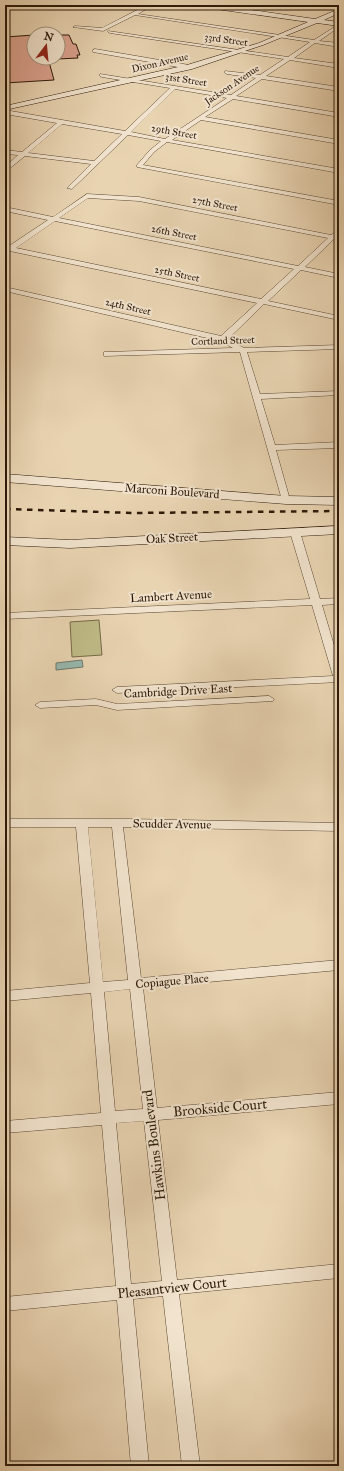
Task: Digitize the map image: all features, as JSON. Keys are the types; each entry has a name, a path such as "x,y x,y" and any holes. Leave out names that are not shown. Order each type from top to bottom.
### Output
{"main road":[{"path":"202,5 339,25"},
{"name":"Dixon Avenue","path":"5,108 189,67 240,51 280,36 339,10"},
{"name":"Marconi Boulevard","path":"5,478 286,500 339,501"},
{"name":"Oak Street","path":"5,541 70,544 339,530"}],"street":[{"path":"75,27 103,30 151,5"},
{"path":"137,15 339,44"},
{"name":"Jackson Avenue","path":"339,25 167,140 152,151 139,166 339,203"},
{"name":"33rd Street","path":"110,32 339,66"},
{"path":"95,52 189,67"},
{"path":"227,72 339,90"},
{"name":"31st Street","path":"102,76 339,115"},
{"path":"70,188 174,88"},
{"name":"29th Street","path":"5,112 339,171"},
{"path":"200,118 339,142"},
{"path":"5,170 61,122"},
{"path":"5,152 95,163"},
{"name":"27th Street","path":"54,219 87,196 139,199 336,237"},
{"name":"26th Street","path":"5,209 339,276"},
{"path":"8,248 54,219"},
{"path":"223,339 298,268 336,237 339,231"},
{"name":"25th Street","path":"8,248 339,318"},
{"name":"24th Street","path":"5,289 223,339 243,350"},
{"name":"Cortland Street","path":"107,354 339,347"},
{"path":"243,350 286,500"},
{"path":"257,397 339,394"},
{"path":"272,448 339,445"},
{"path":"117,690 339,679 295,532"},
{"name":"Lambert Avenue","path":"5,616 339,601"},
{"name":"Cambridge Drive East","path":"40,705 96,702 117,707 269,698"},
{"path":"82,823 140,1466"},
{"name":"Scudder Avenue","path":"5,824 117,823 339,827"},
{"name":"Hawkins Boulevard","path":"117,823 191,1466"},
{"name":"Copiague Place","path":"5,996 339,965"},
{"name":"Brookside Court","path":"5,1127 339,1098"},
{"name":"Pleasantview Court","path":"5,1304 339,1271"}],"shaded area":[{"path":"99,620 102,655 72,657 70,622"}],"water":[{"path":"82,660 83,667 56,670 56,663"}],"building":[{"path":"66,35 69,35 73,44 76,44 80,55 77,55 78,58 66,59"},
{"path":"26,36 26,66 50,66 54,80 5,83 5,37"}],"railway":[{"path":"5,509 135,513 339,511"}]}
